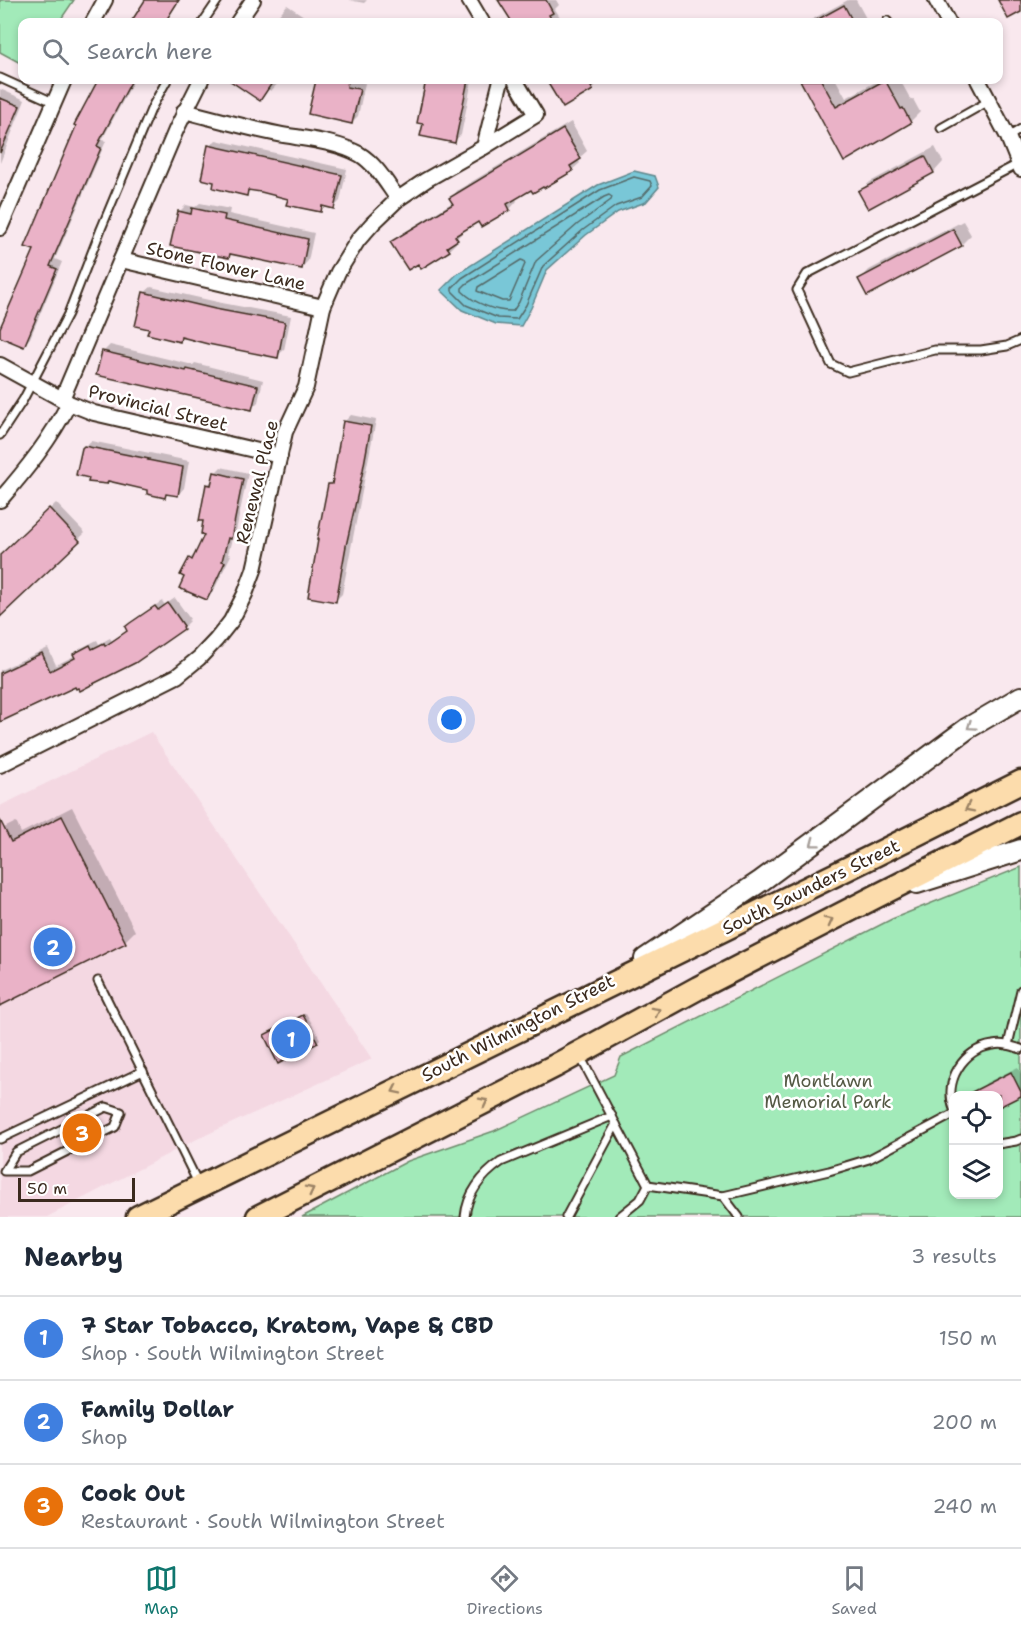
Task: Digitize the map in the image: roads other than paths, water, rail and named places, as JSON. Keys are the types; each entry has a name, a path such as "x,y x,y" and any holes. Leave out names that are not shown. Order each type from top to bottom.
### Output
{"highway":[{"name":"South Saunders Street","path":"600,990 1021,782"},
{"name":"South Saunders Street","path":"875,897 1021,823"},
{"path":"258,1217 579,1053 698,988 875,897"},
{"name":"South Wilmington Street","path":"138,1217 600,990"}],"main road":[{"name":"South Wilmington Street","path":"600,990 761,881 968,728 1021,697"},
{"path":"875,897 1021,850"}],"street":[{"path":"95,18 105,0"},
{"path":"241,18 253,0"},
{"path":"469,0 480,18"},
{"path":"936,0 946,18"},
{"path":"0,228 62,84"},
{"path":"0,500 58,426 65,401 140,211 184,111 199,84"},
{"path":"484,147 500,84"},
{"name":"Renewal Place","path":"0,765 177,676 199,658 231,621 254,570 285,432 306,387 323,307 338,273 358,240 398,200 426,180 536,115 517,84"},
{"path":"980,84 1008,137 1020,166"},
{"path":"184,111 246,128 341,147 360,155 374,167 398,200"},
{"name":"Stone Flower Lane","path":"121,260 323,307"},
{"name":"Provincial Street","path":"0,365 65,401 94,413 280,456"}],"lane":[{"path":"206,18 218,0"},
{"path":"0,78 53,102"},
{"path":"0,435 23,400 68,314 148,117 165,84"},
{"path":"941,128 989,101"},
{"path":"1008,137 1021,129"},
{"path":"1020,166 807,274 797,290 831,364 848,372 935,350 981,350 1007,346 1021,340"},
{"path":"98,981 200,1187"},
{"path":"1008,1045 1021,990"},
{"path":"951,1091 955,1072 964,1059 977,1050 992,1045 1008,1045 1021,1049"},
{"path":"579,1053 648,1185"},
{"path":"0,1139 143,1071"},
{"path":"106,1107 121,1112 116,1127 95,1138 28,1171 4,1171 16,1152 73,1122 106,1107"},
{"path":"648,1185 723,1196 829,1171 869,1159 949,1115"},
{"path":"465,1217 467,1201 474,1189 491,1169 501,1162 612,1116"},
{"path":"566,1217 616,1124"},
{"path":"1003,1143 1021,1139"},
{"path":"619,1217 640,1200 648,1185"},
{"path":"723,1196 739,1217"}],"water":[{"path":"634,171 655,176 659,187 646,202 618,212 586,235 547,270 521,326 496,324 462,310 441,290 457,274 598,185"}],"place":[{"name":"Family Dollar","path":"53,947"},
{"name":"7 Star Tobacco, Kratom, Vape & CBD","path":"291,1039"},
{"name":"Cook Out","path":"82,1133"}],"park label":[{"name":"Montlawn Memorial Park","path":"828,1091"}]}
